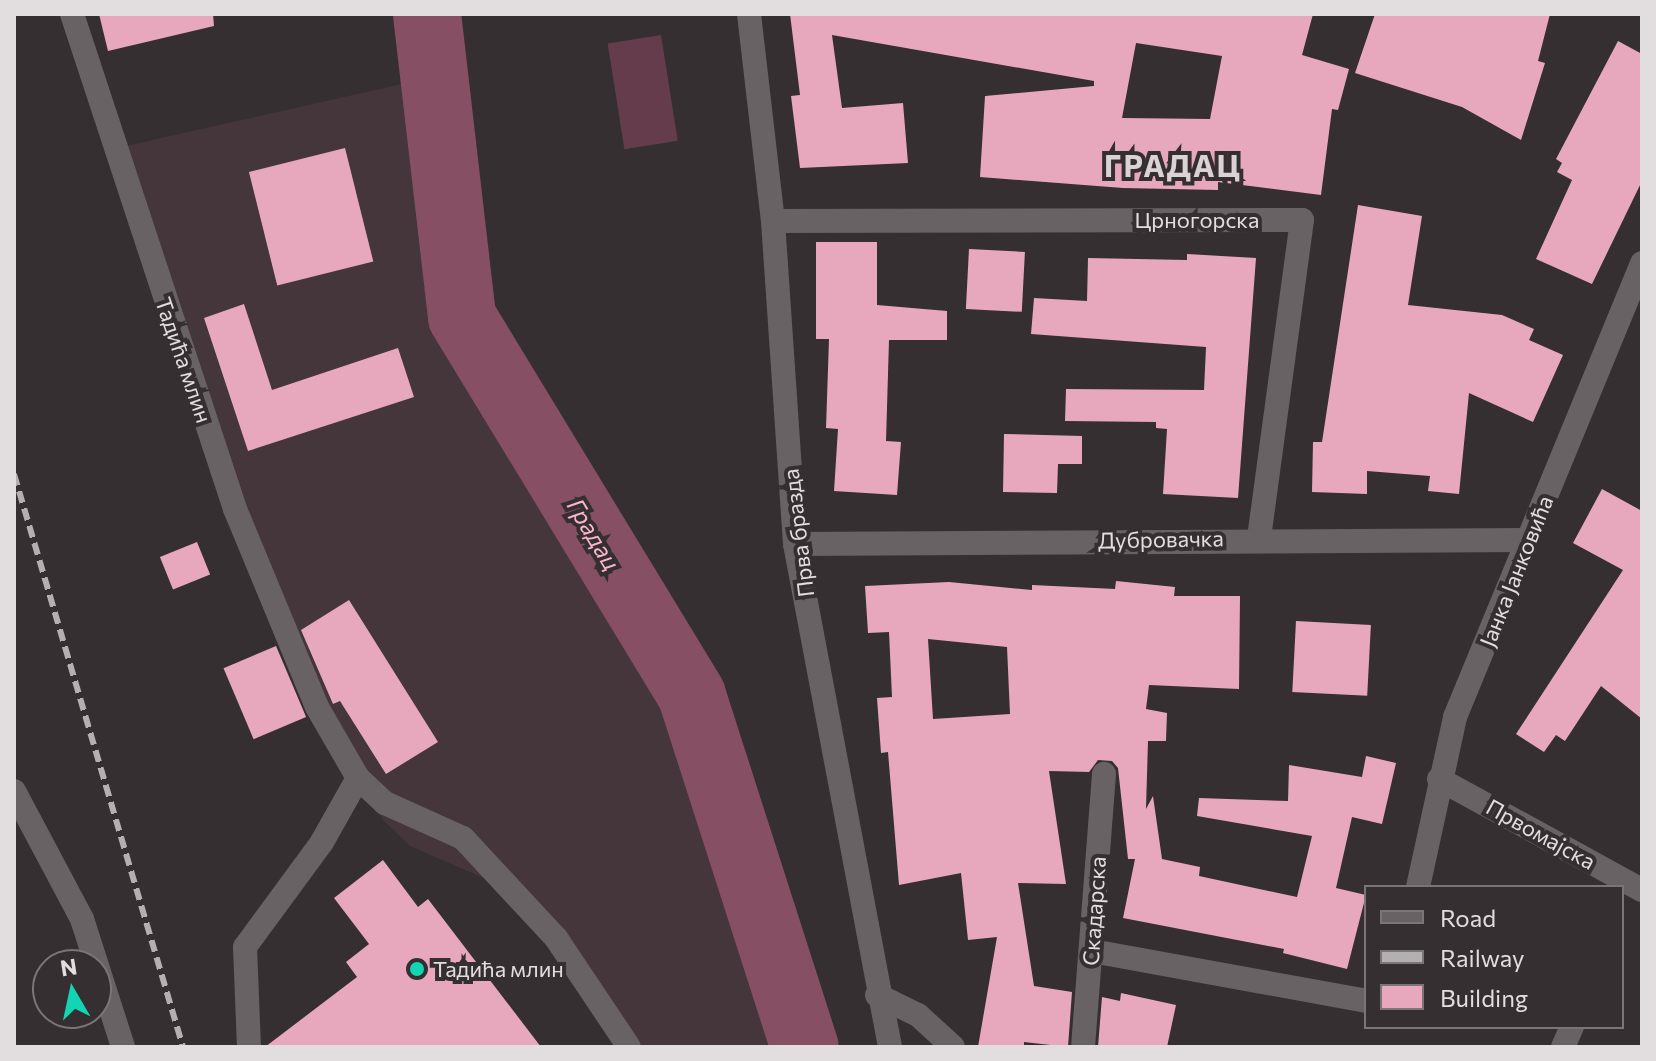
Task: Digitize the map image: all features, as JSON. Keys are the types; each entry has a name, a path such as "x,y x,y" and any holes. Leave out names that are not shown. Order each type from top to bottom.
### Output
{"street":[{"name":"Тадића млин","path":"72,14 235,509 310,693 358,778 385,803 463,838 556,938 629,1047"},
{"name":"Прва бразда","path":"749,14 773,221 795,544 877,995 890,1047"},
{"name":"Црногорска","path":"773,221 1302,220 1259,538"},
{"name":"Јанка Јанковића","path":"1418,885 1439,779 1455,717 1642,263"},
{"name":"Дубровачка","path":"795,544 1259,538 1527,540"},
{"name":"Скадарска","path":"1083,1047 1104,774"},
{"path":"249,1047 245,947 322,842 358,778"},
{"name":"Првомајска","path":"1439,779 1618,885"},
{"path":"14,791 82,919 123,1047"},
{"path":"1092,951 1364,1001"},
{"path":"877,995 918,1015 953,1047"}],"shaded area":[{"path":"661,35 678,141 624,149 608,43"},
{"path":"433,77 471,368 701,749 782,1047 626,1047 582,980 488,880 410,846 383,820 342,749 260,551 126,146"}],"building":[{"path":"99,14 213,14 214,26 108,51"},
{"path":"790,14 1313,14 1302,55 1349,69 1338,110 1332,109 1321,195 1218,182 1218,190 1123,188 980,177 985,96 1094,86 1094,81 832,35 842,108 903,103 908,163 800,168 791,96 800,95","holes":["1136,43 1222,56 1210,119 1122,118"]},
{"path":"1375,14 1550,14 1538,61 1545,63 1521,140 1462,107 1355,73"},
{"path":"1618,41 1642,54 1642,181 1592,284 1536,259 1572,180 1557,172 1562,163 1556,159"},
{"path":"345,148 373,262 277,285 249,172"},
{"path":"1358,205 1422,216 1408,305 1502,315 1534,329 1529,340 1563,355 1533,422 1469,393 1459,494 1428,491 1430,476 1367,471 1367,494 1312,492 1313,442 1322,442"},
{"path":"816,242 877,242 877,305 947,311 947,340 889,340 886,441 901,442 897,495 834,491 838,429 826,428 829,339 816,339"},
{"path":"969,249 1025,252 1022,312 966,309"},
{"path":"1187,254 1256,258 1238,498 1163,494 1167,429 1156,428 1156,422 1065,421 1066,389 1204,390 1206,347 1031,334 1034,298 1087,301 1088,258 1187,260"},
{"path":"244,304 272,390 398,348 414,397 248,451 204,318"},
{"path":"1004,434 1082,436 1082,464 1058,464 1057,493 1003,492"},
{"path":"1602,489 1642,511 1642,719 1601,686 1565,741 1556,735 1544,752 1516,734 1623,570 1573,543"},
{"path":"197,542 210,574 173,589 160,557"},
{"path":"1116,581 1175,587 1174,596 1240,596 1239,689 1149,685 1146,709 1167,713 1166,741 1148,741 1146,809 1153,796 1162,859 1200,867 1199,876 1297,897 1312,836 1197,816 1199,798 1288,801 1289,765 1362,777 1366,756 1396,763 1382,824 1352,817 1336,888 1364,895 1364,903 1347,969 1283,953 1284,949 1123,918 1135,859 1128,859 1118,768 1112,761 1098,760 1089,772 1049,771 1066,884 1018,883 1034,986 1072,992 1068,1047 1024,1042 1024,1047 978,1047 997,937 968,940 961,873 899,885 888,752 881,753 877,698 892,697 889,632 868,633 865,586 949,582 1032,590 1032,585 1115,589","holes":["928,639 1007,647 1010,714 933,719"]},
{"path":"349,600 438,742 386,774 340,701 333,704 301,630"},
{"path":"1296,621 1371,625 1367,696 1292,692"},
{"path":"276,646 306,717 254,739 224,668"},
{"name":"Тадића млин","path":"383,860 418,907 428,899 541,1047 265,1047 357,977 346,962 369,944 334,898"},
{"path":"1121,993 1176,1005 1167,1047 1098,1047 1102,997 1120,1001"}],"waterway":[{"name":"Градац","path":"427,14 462,317 692,696 805,1047"}],"railway":[{"path":"14,474 183,1047"}],"place":[{"name":"Тадића млин","path":"417,969"}],"district":[{"name":"ГРАДАЦ","path":"1173,165"}]}
